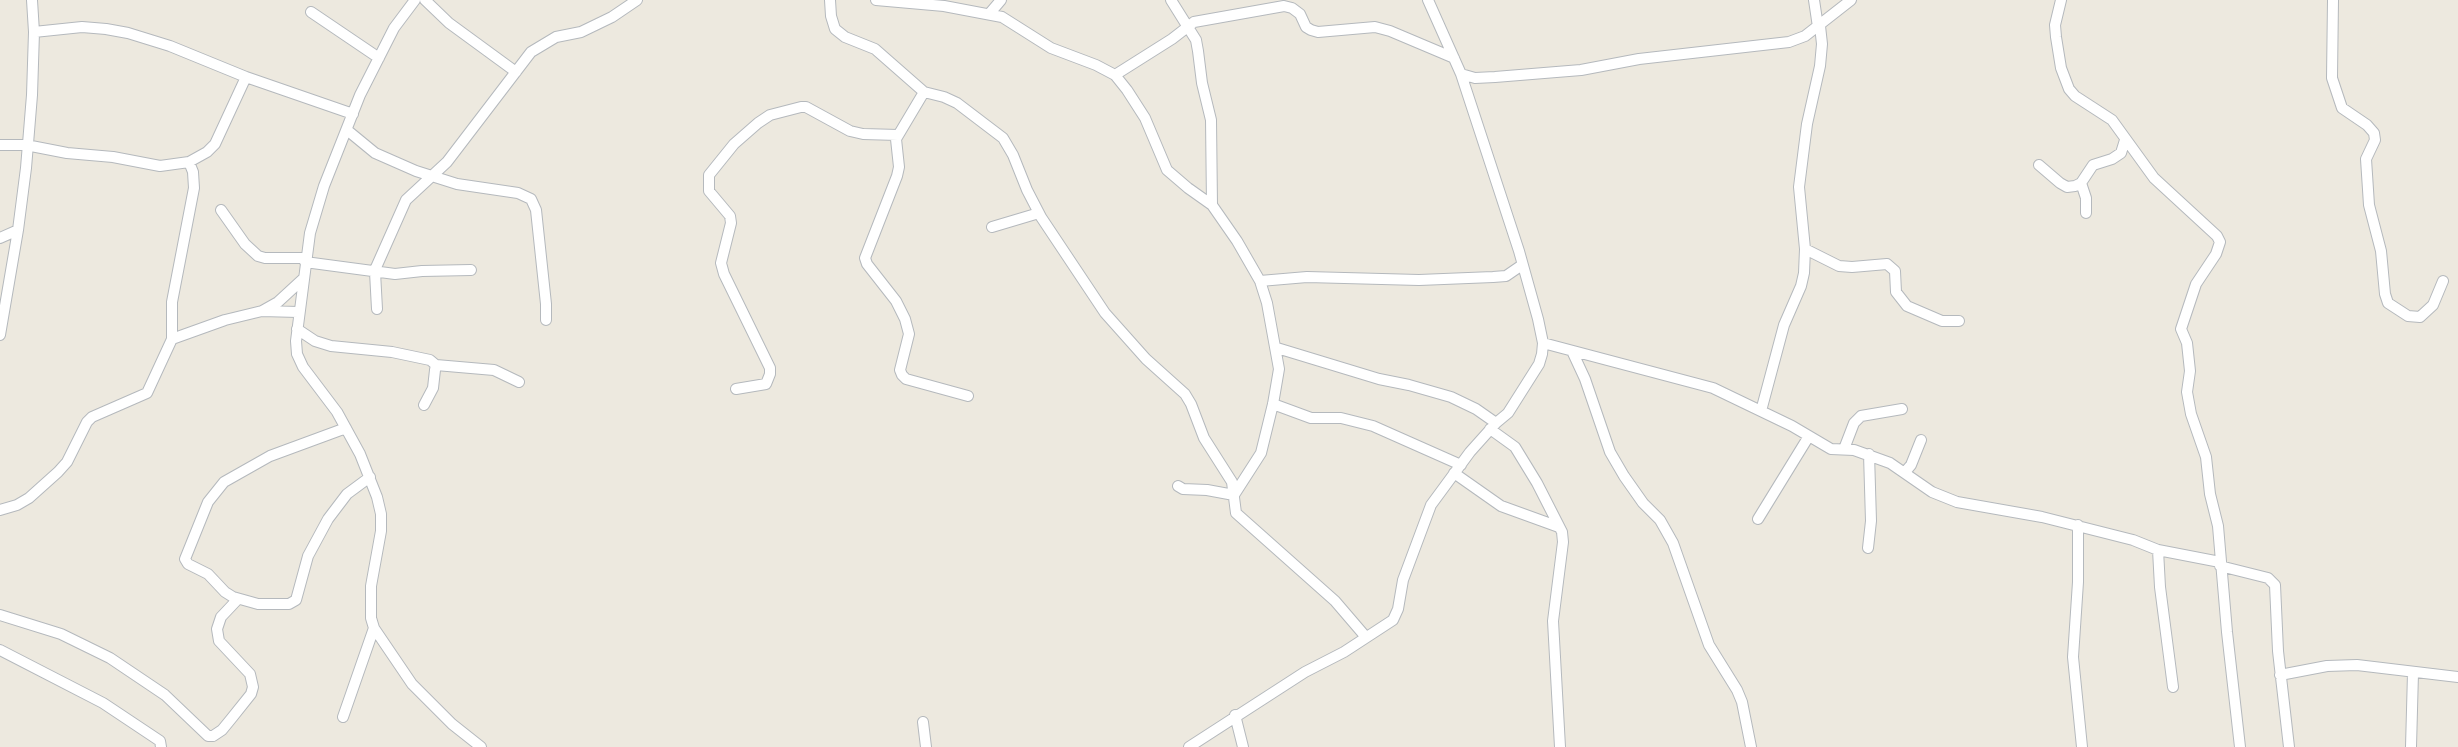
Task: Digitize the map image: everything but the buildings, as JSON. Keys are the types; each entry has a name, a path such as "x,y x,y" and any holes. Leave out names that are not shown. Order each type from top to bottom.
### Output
{"street":[{"path":"0,336 18,230 32,95 34,32 32,0"},
{"path":"415,0 394,28 379,58 353,114 324,186 310,233 296,329 297,354 303,368 337,412 346,428 370,477 381,514 380,539 370,594 371,618 374,628 412,684 452,724 481,747"},
{"path":"425,0 449,22 516,72"},
{"path":"377,309 374,272 406,200 430,176 447,162 531,52 556,37 581,32 612,17 636,0"},
{"path":"830,0 831,16 835,29 845,37 875,49 924,92 944,97 957,103 1003,138 1013,155 1027,190 1039,213 1106,313 1146,359 1184,394 1210,450 1227,471 1232,482 1236,513 1242,521 1335,601 1365,636"},
{"path":"876,0 990,13 1015,23 1051,48 1096,65 1115,75 1128,90 1145,118 1167,170 1188,188 1212,205 1237,241 1260,281 1277,348 1279,369 1273,404 1261,453 1234,495"},
{"path":"990,13 1001,0"},
{"path":"1171,0 1196,40 1211,120 1212,205"},
{"path":"1760,411 1784,325 1801,286 1805,249 1799,187 1807,124 1820,66 1822,44 1814,0"},
{"path":"1461,74 1475,78 1581,70 1639,59 1789,42 1805,36 1851,0"},
{"path":"2061,0 2055,25 2056,37 2061,68 2069,89 2075,96 2112,120 2125,140 2154,178 2217,236 2220,242 2216,254 2196,284 2181,329 2187,343 2190,371 2188,392 2190,414 2206,457 2210,494 2218,526 2220,564 2240,747"},
{"path":"2333,0 2332,78 2342,108 2367,125 2374,133 2375,140 2366,159 2369,205 2381,251 2385,294 2388,303 2408,316 2420,317 2433,305 2443,281"},
{"path":"1189,747 1305,672 1344,652 1365,636 1393,620 1398,609 1403,580 1431,505 1493,426 1508,413 1539,364 1543,343 1522,265 1461,74 1430,1"},
{"path":"1115,75 1172,39 1194,22 1208,18 1284,6 1292,8 1300,14 1306,27 1311,30 1318,32 1375,27 1390,31 1454,58"},
{"path":"311,12 379,58"},
{"path":"34,32 82,27 106,28 170,46 246,77 353,114"},
{"path":"0,145 26,144 67,153 113,157 160,166 189,162 207,152 215,144 246,77"},
{"path":"924,92 898,135 896,144 898,172 884,213 866,251 867,264 896,301 905,319 909,334 900,370 902,375 906,379 968,396"},
{"path":"736,389 766,384 770,374 770,368 724,274 721,263 731,223 730,216 709,191 708,175 734,144 758,123 770,115 801,107 806,107 850,131 863,134 898,135"},
{"path":"347,130 376,153 430,176 457,184 518,193 532,199 536,210 546,304 546,320"},
{"path":"2039,165 2067,187 2081,183 2093,165 2112,159 2121,153 2125,140"},
{"path":"0,510 17,505 29,498 58,472 67,462 87,422 92,417 147,393 156,378 166,348 172,339 172,302 194,188 193,172 189,162"},
{"path":"2081,183 2086,198 2086,213"},
{"path":"221,210 246,244 258,256 265,258 306,260 374,272 395,274 422,271 471,270"},
{"path":"992,227 1039,213"},
{"path":"0,238 18,230"},
{"path":"1805,249 1839,266 1852,267 1887,264 1896,271 1896,292 1907,306 1938,320 1950,322 1960,321"},
{"path":"1260,281 1307,277 1419,280 1492,277 1506,276 1522,265"},
{"path":"262,311 278,302 303,279"},
{"path":"172,339 225,320 262,311 298,312"},
{"path":"296,329 315,341 331,346 422,357 436,365 494,370 519,382"},
{"path":"1543,343 1594,355 1713,388 1809,436 1831,449 1844,449 1869,454 1905,472 1932,492 1957,502 2006,510 2078,525 2133,540 2158,550 2220,564 2268,578 2275,585 2280,675 2289,747"},
{"path":"1277,348 1380,379 1409,385 1451,397 1476,409 1515,447 1537,483 1559,527 1563,542 1553,621 1560,747"},
{"path":"1572,351 1585,379 1610,452 1624,476 1643,503 1660,520 1673,543 1709,646 1738,690 1742,702 1751,747"},
{"path":"424,405 433,388 436,365"},
{"path":"1273,404 1311,418 1341,418 1373,426 1461,465"},
{"path":"1844,449 1854,423 1861,416 1902,409"},
{"path":"346,428 270,456 224,482 208,502 185,559 188,564 217,581 225,592 238,599 258,604 283,605 296,600 308,556 328,519 347,494 370,477"},
{"path":"1758,518 1809,436"},
{"path":"1905,472 1911,465 1921,440"},
{"path":"1868,548 1871,521 1869,454"},
{"path":"1454,474 1501,506 1559,527"},
{"path":"1178,486 1183,489 1207,490 1234,495"},
{"path":"2078,525 2078,582 2073,657 2082,747"},
{"path":"2158,550 2160,587 2173,687"},
{"path":"0,615 61,634 110,658 165,695 208,736 213,736 222,730 251,694 253,687 250,674 220,641 217,629 221,617 238,599"},
{"path":"343,717 374,628"},
{"path":"0,650 103,703 160,741 161,747"},
{"path":"2280,675 2328,666 2357,665 2413,673 2458,677"},
{"path":"2411,747 2413,673"},
{"path":"1235,716 1243,747"},
{"path":"923,722 926,747"}]}
